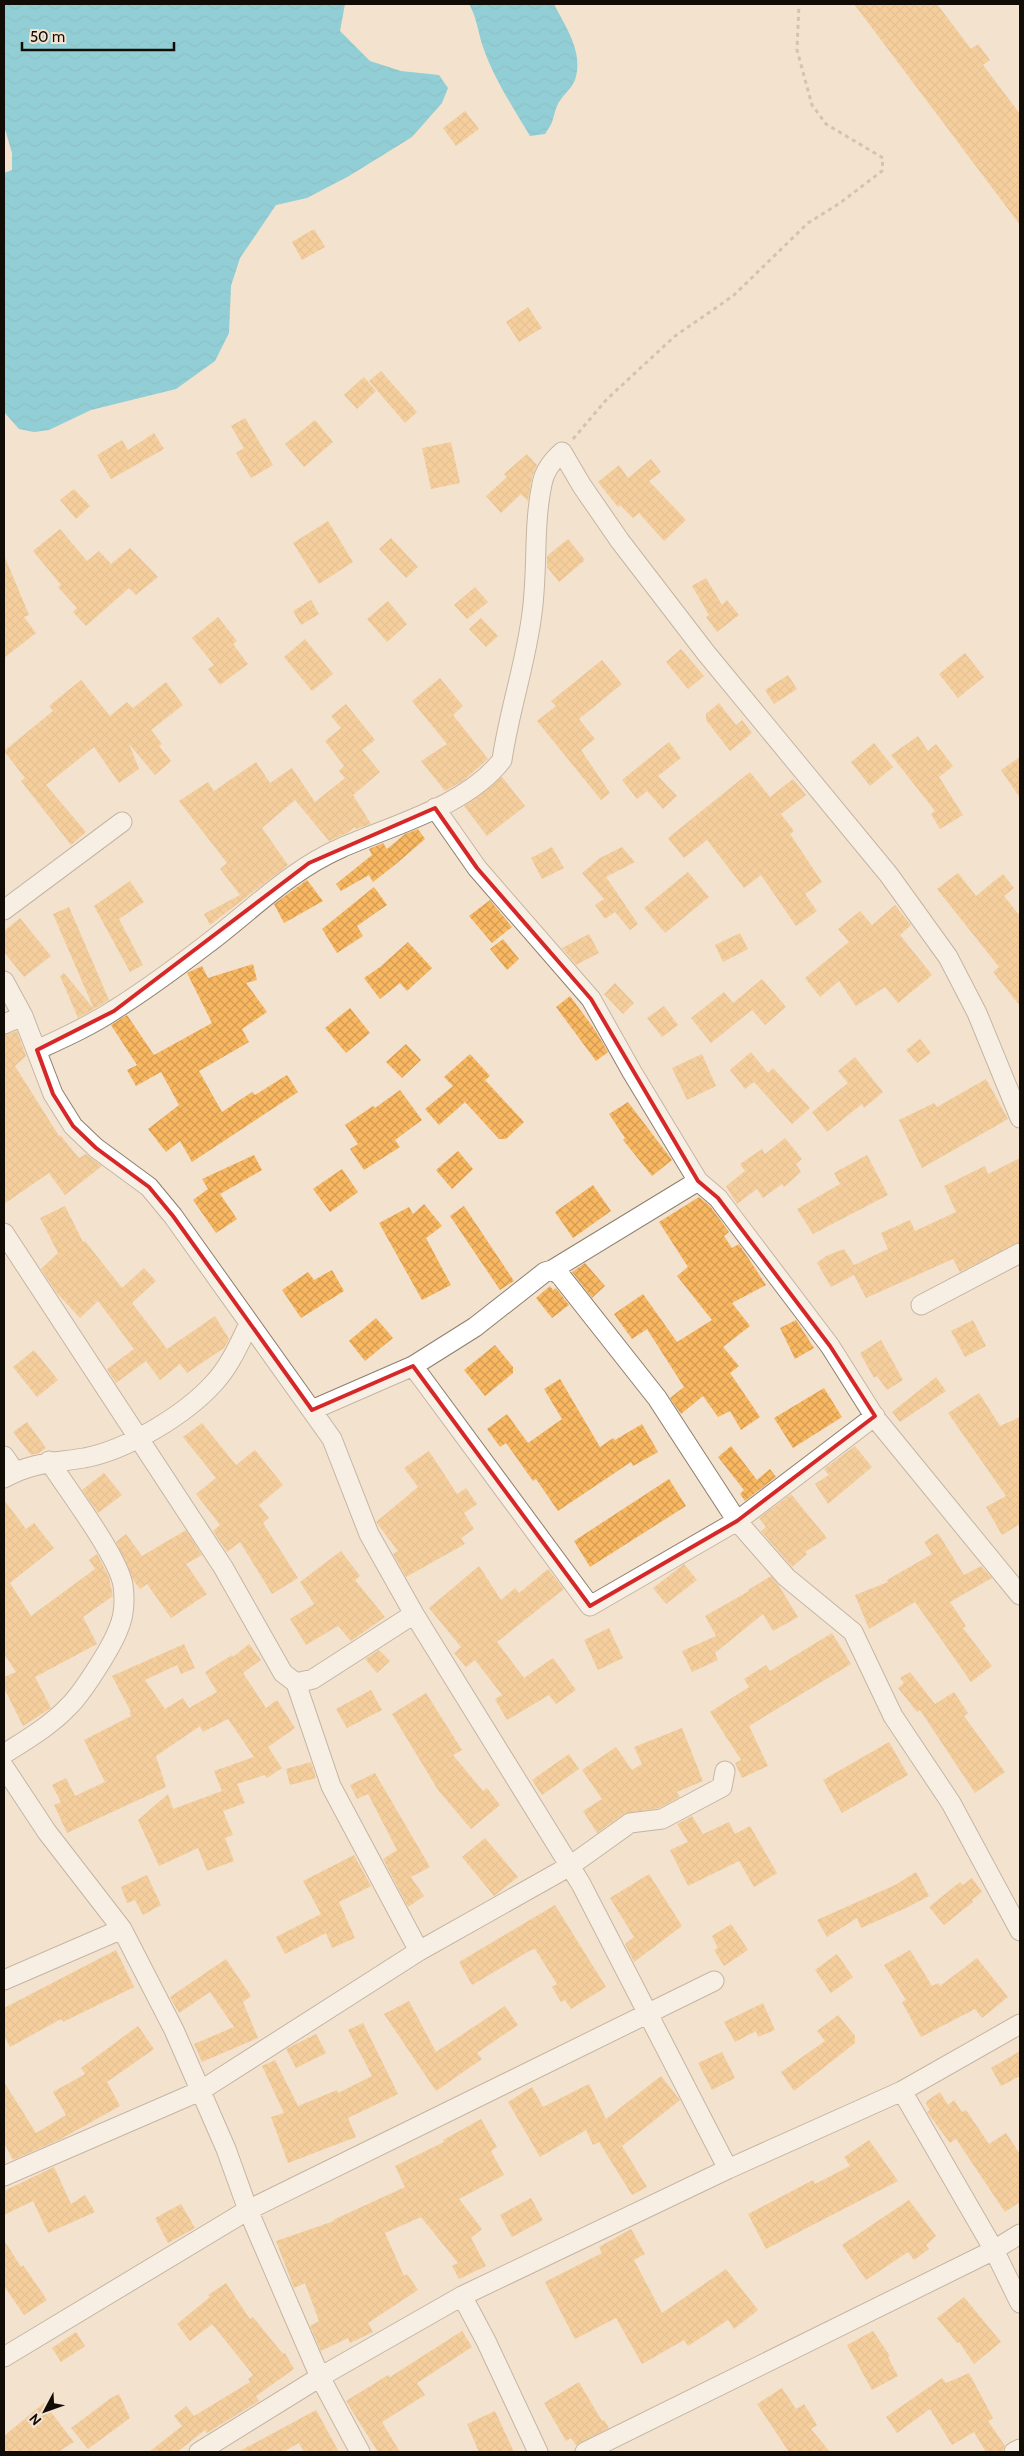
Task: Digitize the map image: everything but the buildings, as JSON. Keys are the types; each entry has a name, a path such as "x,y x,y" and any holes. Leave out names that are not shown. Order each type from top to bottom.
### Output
{"street":[{"path":"37,1050 114,1011 208,944 309,863 342,847 413,820 465,792 494,770 502,760 532,616 536,586 535,538 542,482 554,459 562,452 582,486 620,540 706,653 889,876 948,957 976,1013 1020,1118"},
{"path":"435,808 477,868 591,999 632,1072 698,1180 718,1198 830,1346 875,1416 1020,1595"},
{"path":"4,910 122,822"},
{"path":"4,982 23,1016 53,1094 73,1126 96,1148 149,1187 174,1216 332,1439 369,1534 414,1614 570,1866 728,2169"},
{"path":"4,1024 23,1016"},
{"path":"312,1410 413,1366 475,1327 545,1272 552,1270 698,1180"},
{"path":"4,1233 223,1567 283,1674 296,1683 331,1786 419,1951"},
{"path":"921,1305 1020,1253"},
{"path":"552,1270 560,1275 657,1398 737,1521 786,1577 853,1632 893,1716 951,1803 1020,1931"},
{"path":"4,1456 10,1475 49,1461 93,1456 110,1451 139,1437 187,1406 214,1383 227,1366 249,1324"},
{"path":"413,1366 590,1606 737,1521 875,1416"},
{"path":"4,1754 49,1724 69,1706 91,1676 118,1630 124,1607 123,1584 113,1559 49,1461"},
{"path":"296,1683 312,1679 329,1670 414,1614"},
{"path":"4,2176 200,2091 419,1951 570,1866 630,1823 662,1819 722,1787 725,1771"},
{"path":"7,1778 122,1930 174,2030 226,2149 248,2210 320,2377 360,2452"},
{"path":"4,1980 122,1930"},
{"path":"4,2358 248,2210 714,1981"},
{"path":"199,2452 320,2377 462,2296 728,2169 902,2091 1020,2024"},
{"path":"902,2091 994,2250 1020,2304"},
{"path":"585,2452 994,2250 1020,2234"},
{"path":"462,2296 486,2341 538,2452"},
{"path":"1014,2452 1020,2449"}],"path":[{"path":"562,452 606,399 674,336 733,296 808,222 840,203 882,171 883,158 826,124 812,105 797,50 799,4"}],"highlighted area":[{"path":"435,808 477,868 591,999 698,1181 718,1198 830,1346 875,1416 737,1521 590,1606 413,1366 312,1410 173,1216 149,1187 96,1148 73,1126 53,1094 37,1050 114,1011 309,863"}],"water":[{"path":"4,4 345,4 340,31 370,61 401,71 439,75 448,88 442,103 412,137 349,176 307,198 276,205 240,258 231,286 229,333 215,361 176,389 91,410 49,430 34,432 19,429 4,412 4,173 12,170 12,153 4,126"},
{"path":"469,4 554,4 572,40 577,60 577,70 573,84 559,102 552,122 545,134 530,136 498,82 487,59"}]}
